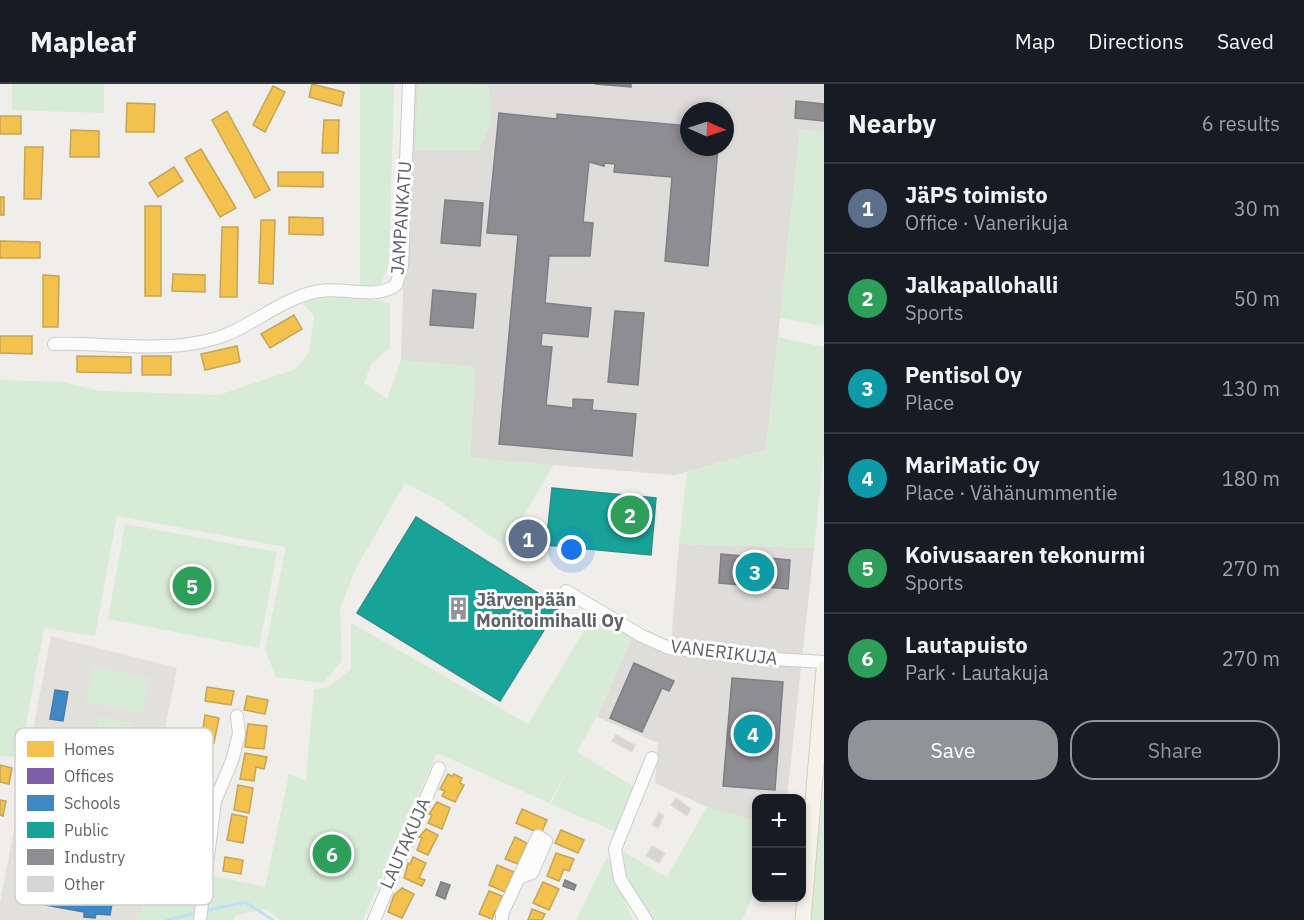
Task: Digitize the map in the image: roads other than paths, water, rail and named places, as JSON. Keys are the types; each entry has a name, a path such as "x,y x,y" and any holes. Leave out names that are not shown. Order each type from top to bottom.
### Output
{"main road":[{"path":"803,920 824,670"}],"street":[{"name":"JAMPANKATU","path":"54,344 180,345 229,333 290,302 319,291 380,292 396,285 402,266 409,84"},
{"name":"VANERIKUJA","path":"566,591 642,636 669,648 743,657 824,662"},
{"path":"213,817 215,801 232,761 239,734 237,716"},
{"path":"646,920 620,879 615,849 652,758"},
{"name":"LAUTAKUJA","path":"374,920 439,768"},
{"path":"502,920 519,878"},
{"path":"200,920 202,905"}],"waterway":[{"path":"209,910 245,902 273,920"},
{"path":"167,920 192,914"}],"place":[{"name":"Jalkapallohalli","path":"630,515"},
{"name":"JäPS toimisto","path":"528,539"},
{"name":"Pentisol Oy","path":"755,572"},
{"name":"Koivusaaren tekonurmi","path":"192,586"},
{"name":"Järvenpään Monitoimihalli Oy","path":"458,609"},
{"name":"MariMatic Oy","path":"753,734"},
{"name":"Lautapuisto","path":"332,854"}]}
